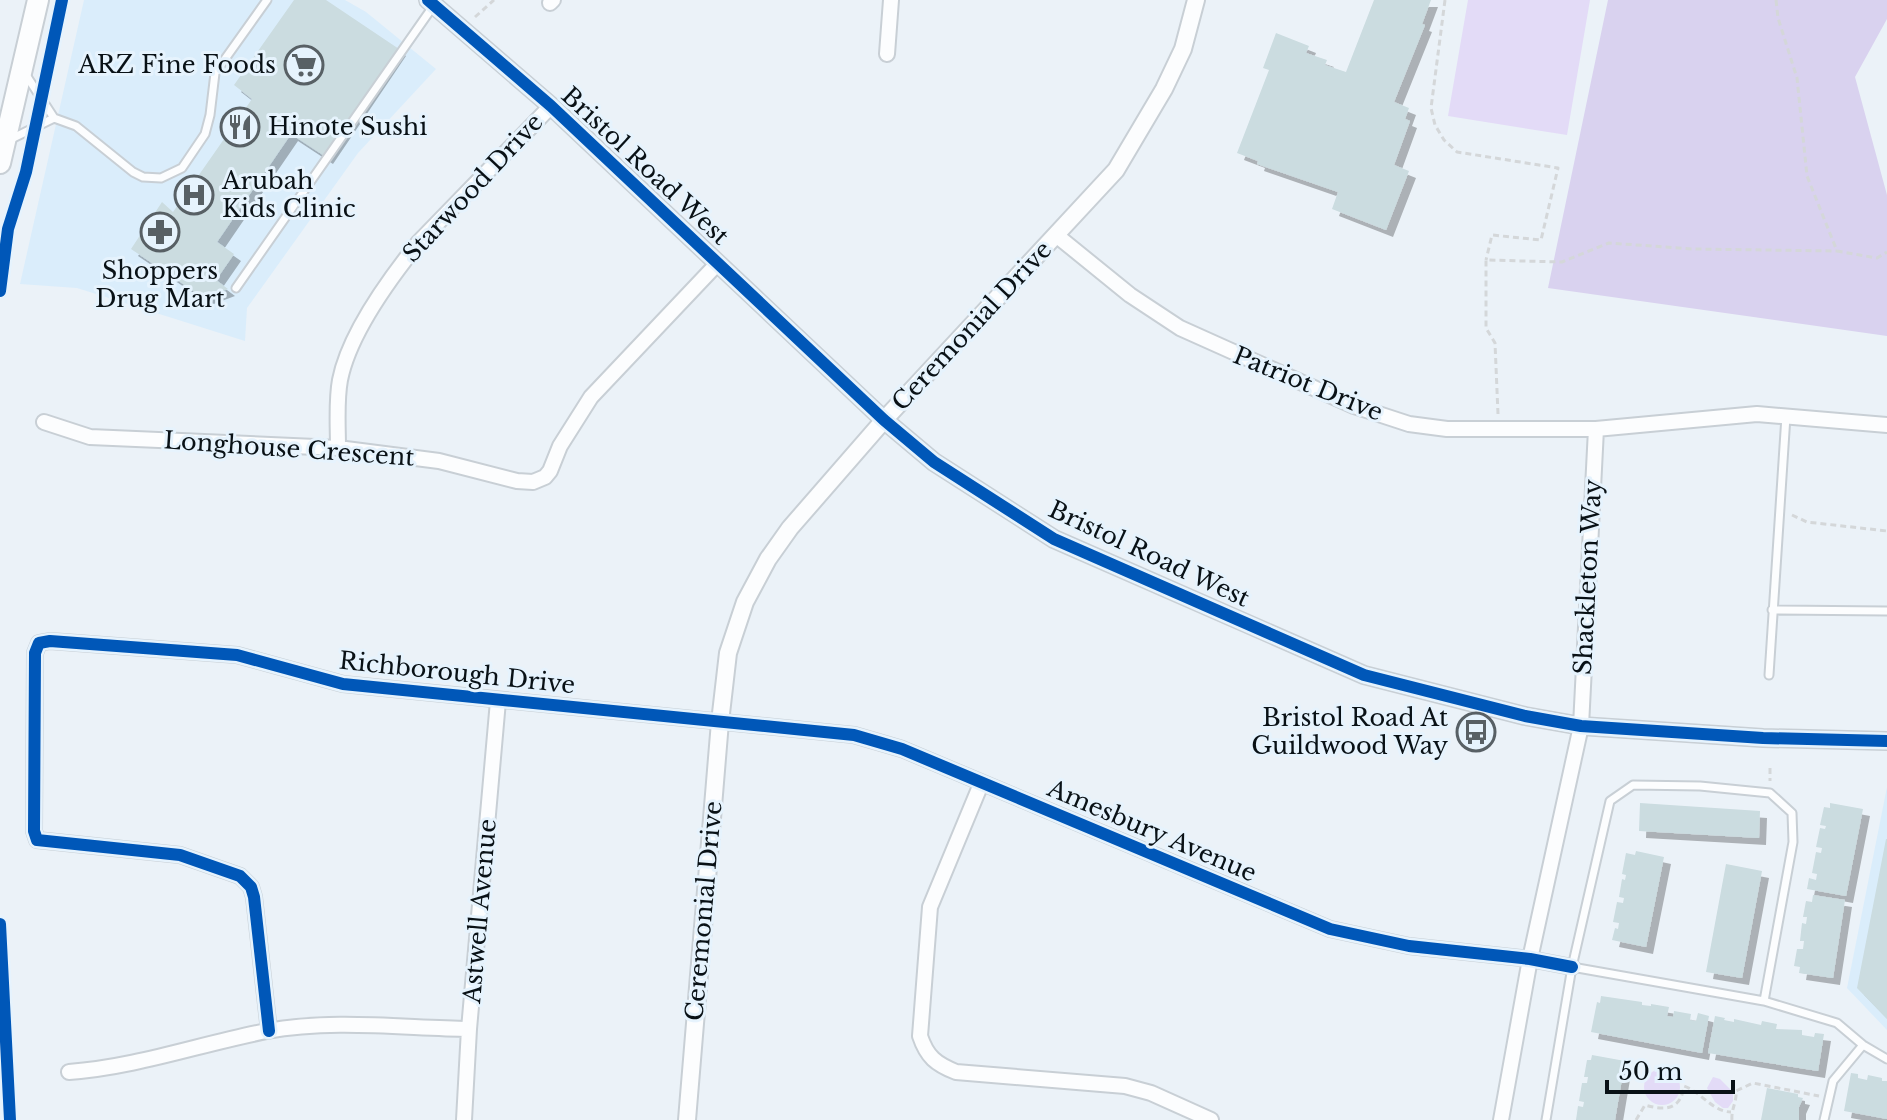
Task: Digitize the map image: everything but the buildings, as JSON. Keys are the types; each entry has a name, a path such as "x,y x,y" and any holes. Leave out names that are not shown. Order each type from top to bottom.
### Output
{"main road":[{"path":"2,153 20,66 38,0"}],"street":[{"path":"887,54 891,0"},
{"name":"Ceremonial Drive","path":"687,1120 720,722 728,653 745,602 768,559 790,528 884,420 1116,170 1145,123 1183,49 1196,0"},
{"name":"Bristol Road West","path":"431,2 551,106 884,420 934,462 1054,539 1364,675 1525,716 1581,726 1763,738 1887,741"},
{"name":"Starwood Drive","path":"338,448 339,381 349,350 368,316 402,262 419,242 551,106"},
{"name":"Patriot Drive","path":"1056,235 1130,295 1180,328 1354,406 1409,424 1447,429 1596,429 1757,414 1887,425"},
{"name":"Longhouse Crescent","path":"44,422 90,437 338,448 439,461 517,481 533,482 545,477 560,446 591,397 717,264"},
{"name":"Shackleton Way","path":"1501,1120 1530,959 1581,726 1596,429"},
{"name":"Richborough Drive","path":"269,1031 254,897 251,887 240,876 159,851 37,840 34,831 35,653 39,643 50,641 237,655 343,684 720,722"},
{"name":"Astwell Avenue","path":"464,1120 498,701"},
{"name":"Amesbury Avenue","path":"720,722 854,735 902,749 1330,929 1409,946 1530,959 1572,967"},
{"path":"981,784 930,907 920,1036 925,1053 956,1072 1125,1086 1151,1093 1211,1120"},
{"path":"69,1072 111,1069 269,1031 341,1025 469,1029"}],"lane":[{"path":"20,66 54,118 76,126 143,177 161,178 182,168 205,134 215,73 267,0"},
{"path":"236,288 431,2"},
{"path":"2,153 54,118"},
{"path":"1769,675 1786,416"},
{"path":"1772,610 1887,611"},
{"path":"1546,1120 1572,967 1610,801 1633,785 1700,786 1770,793 1792,813 1793,842 1764,1001"},
{"path":"1572,967 1764,1001 1837,1023 1863,1045 1887,1059"},
{"path":"1824,1120 1833,1081 1863,1045"}],"path":[{"path":"463,28 494,0"},
{"path":"1445,0 1431,108 1435,125 1444,140 1457,152 1558,168 1541,240 1492,235 1486,260 1486,328 1495,343 1499,430"},
{"path":"1776,0 1778,18 1797,78 1807,176 1837,251"},
{"path":"1486,260 1562,262 1609,243 1693,249 1837,251 1877,258 1887,252"},
{"path":"1781,511 1807,522 1887,531"},
{"path":"1732,1120 1736,1091 1753,1083 1829,1098"},
{"path":"1636,1120 1645,1105 1663,1110 1674,1107 1682,1098 1684,1086 1696,1090 1722,1112 1731,1112"}],"shaded area":[{"path":"84,0 345,0 366,12 436,69 358,153 247,308 245,341 77,288 20,284"},
{"path":"1468,0 1590,0 1567,135 1448,116"},
{"path":"1608,0 1887,0 1887,19 1855,77 1887,195 1887,336 1548,288"},
{"path":"1887,787 1887,1030 1847,988"},
{"path":"1662,1069 1675,1074 1680,1087 1675,1100 1662,1105 1649,1100 1644,1087 1649,1074"},
{"path":"1713,1077 1720,1079 1733,1092 1733,1101 1728,1108 1715,1102 1707,1088"}],"cycle path":[{"path":"0,291 8,229 26,172 62,0"},
{"path":"428,0 551,106 884,420 934,462 1054,539 1364,675 1525,716 1581,726 1763,738 1887,741"},
{"path":"269,1031 254,897 251,887 240,876 180,855 37,840 34,831 35,653 39,643 50,641 237,655 343,684 854,735 902,749 1330,929 1409,946 1530,959 1572,967"},
{"path":"0,924 10,1120"}],"place":[{"name":"ARZ Fine Foods","path":"304,65"},
{"name":"Hinote Sushi","path":"240,127"},
{"name":"Arubah Kids Clinic","path":"194,195"},
{"name":"Shoppers Drug Mart","path":"160,232"},
{"name":"Bristol Road At Guildwood Way","path":"1476,732"}]}
